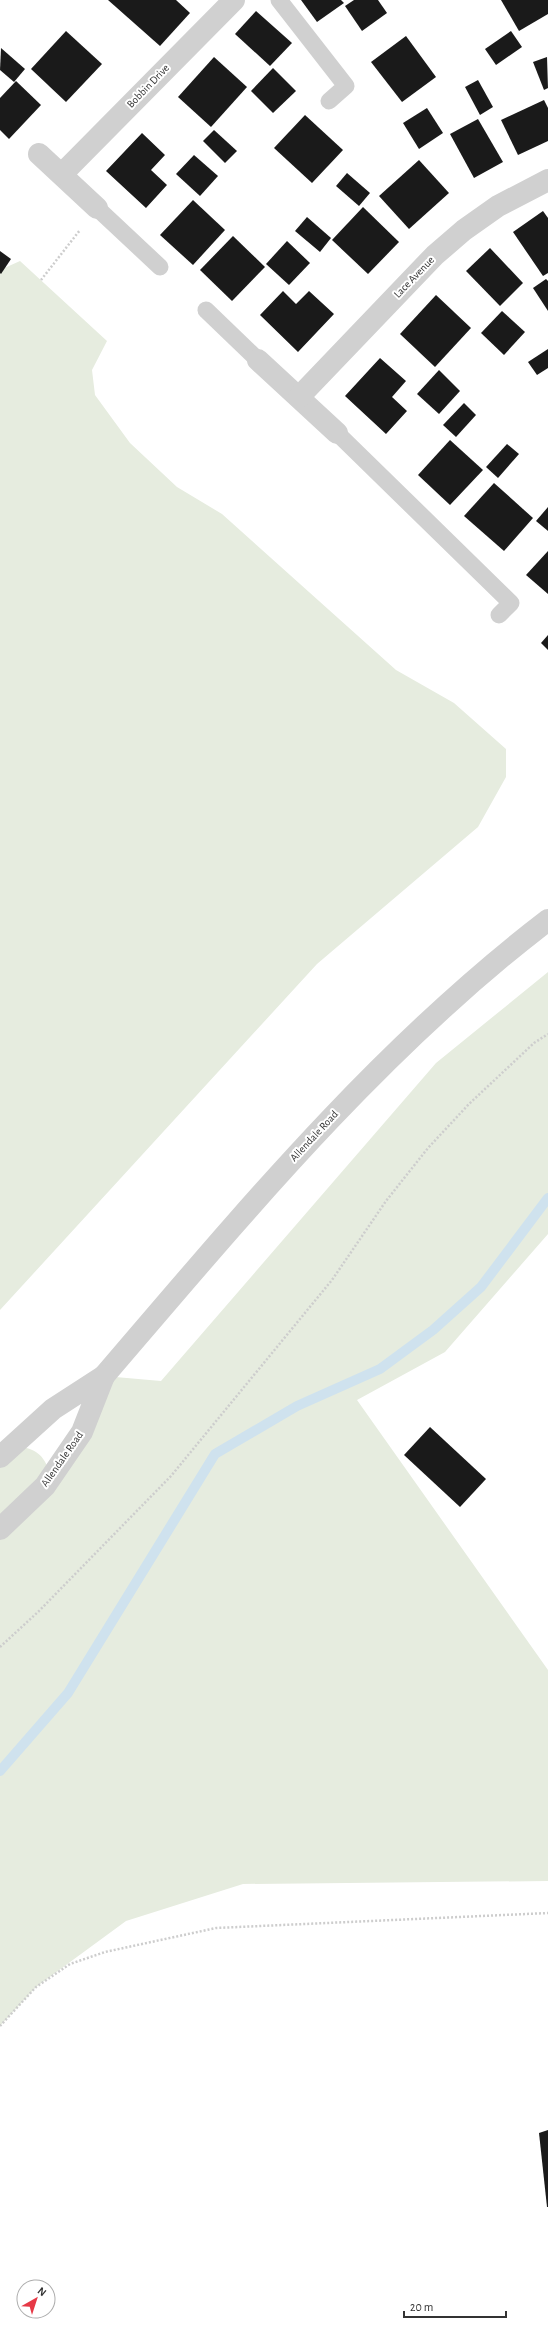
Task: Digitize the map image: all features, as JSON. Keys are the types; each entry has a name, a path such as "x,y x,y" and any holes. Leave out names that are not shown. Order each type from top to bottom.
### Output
{"street":[{"name":"Bobbin Drive","path":"62,174 234,0"},
{"path":"39,154 97,208"},
{"name":"Lace Avenue","path":"299,397 435,255 464,230 498,206 548,180"},
{"path":"258,360 337,433"},
{"name":"Allendale Road","path":"0,1457 53,1410 104,1376 243,1214 358,1088 503,954 548,920"},
{"name":"Allendale Road","path":"0,1529 45,1486 82,1432 104,1376"}],"lane":[{"path":"279,0 346,86 329,100"},
{"path":"97,208 160,267"},
{"path":"206,310 258,360"},
{"path":"337,433 511,603 499,615"}],"path":[{"path":"40,280 97,208"},
{"path":"0,1647 39,1611 171,1476 332,1280 386,1201 428,1148 469,1104 534,1043 548,1034"},
{"path":"0,2026 36,1987 70,1964 105,1952 216,1928 548,1913"}],"shaded area":[{"path":"20,261 107,341 92,370 95,395 130,443 177,487 222,514 396,670 454,703 506,749 506,777 478,827 317,964 0,1310 0,270"},
{"path":"548,972 548,1234 445,1352 357,1400 548,1670 548,1881 243,1884 126,1921 36,1987 0,2026 0,1457 14,1446 26,1448 40,1455 49,1470 104,1376 161,1381 436,1063"}],"building":[{"path":"108,0 176,0 190,13 160,46"},
{"path":"301,0 341,0 344,3 317,22"},
{"path":"354,0 378,0 387,13 362,31 345,6"},
{"path":"501,0 548,0 548,14 519,31"},
{"path":"256,11 292,43 270,66 235,34"},
{"path":"66,31 102,64 66,102 31,69"},
{"path":"511,31 522,47 496,65 485,49"},
{"path":"406,36 436,77 402,102 371,62"},
{"path":"1,48 25,69 14,82 0,70"},
{"path":"214,57 247,87 211,127 178,97"},
{"path":"547,57 548,88 544,90 533,62"},
{"path":"273,68 296,91 273,113 251,91"},
{"path":"478,80 493,107 480,115 465,87"},
{"path":"16,81 41,105 9,139 0,130 0,98"},
{"path":"544,100 548,108 548,141 518,155 501,120"},
{"path":"427,108 443,133 419,149 403,123"},
{"path":"305,115 343,150 312,183 274,148"},
{"path":"478,119 503,162 474,178 450,134"},
{"path":"214,130 237,151 225,163 203,141"},
{"path":"142,133 165,155 151,170 167,185 146,208 106,171"},
{"path":"194,155 218,176 200,196 176,174"},
{"path":"419,160 449,193 409,229 379,196"},
{"path":"347,173 370,193 359,206 336,186"},
{"path":"193,200 225,230 193,265 160,235"},
{"path":"363,207 399,242 368,274 332,240"},
{"path":"543,211 548,218 548,273 543,276 513,232"},
{"path":"307,217 331,238 320,252 295,231"},
{"path":"233,236 265,267 232,301 200,270"},
{"path":"287,241 310,263 289,285 266,264"},
{"path":"490,248 523,283 500,306 466,271"},
{"path":"0,251 11,259 1,274 0,273"},
{"path":"546,279 548,281 548,311 533,288"},
{"path":"283,291 296,304 309,291 334,314 298,352 260,315"},
{"path":"436,295 471,328 435,367 400,334"},
{"path":"502,311 525,332 504,355 481,333"},
{"path":"548,349 548,368 537,375 528,362"},
{"path":"380,358 406,381 392,397 407,411 386,434 345,396"},
{"path":"439,370 460,391 439,414 417,394"},
{"path":"464,403 476,415 456,437 443,425"},
{"path":"450,440 483,470 450,505 418,475"},
{"path":"507,444 519,454 498,478 486,467"},
{"path":"494,483 533,518 504,551 464,516"},
{"path":"548,507 548,531 536,521"},
{"path":"548,551 548,594 526,575"},
{"path":"548,635 548,650 541,643"},
{"path":"430,1427 486,1479 460,1507 404,1455"},
{"path":"548,2130 548,2207 547,2207 539,2133"}],"waterway":[{"path":"0,1771 68,1693 215,1454 297,1406 380,1369 433,1330 481,1287 548,1198"}]}
